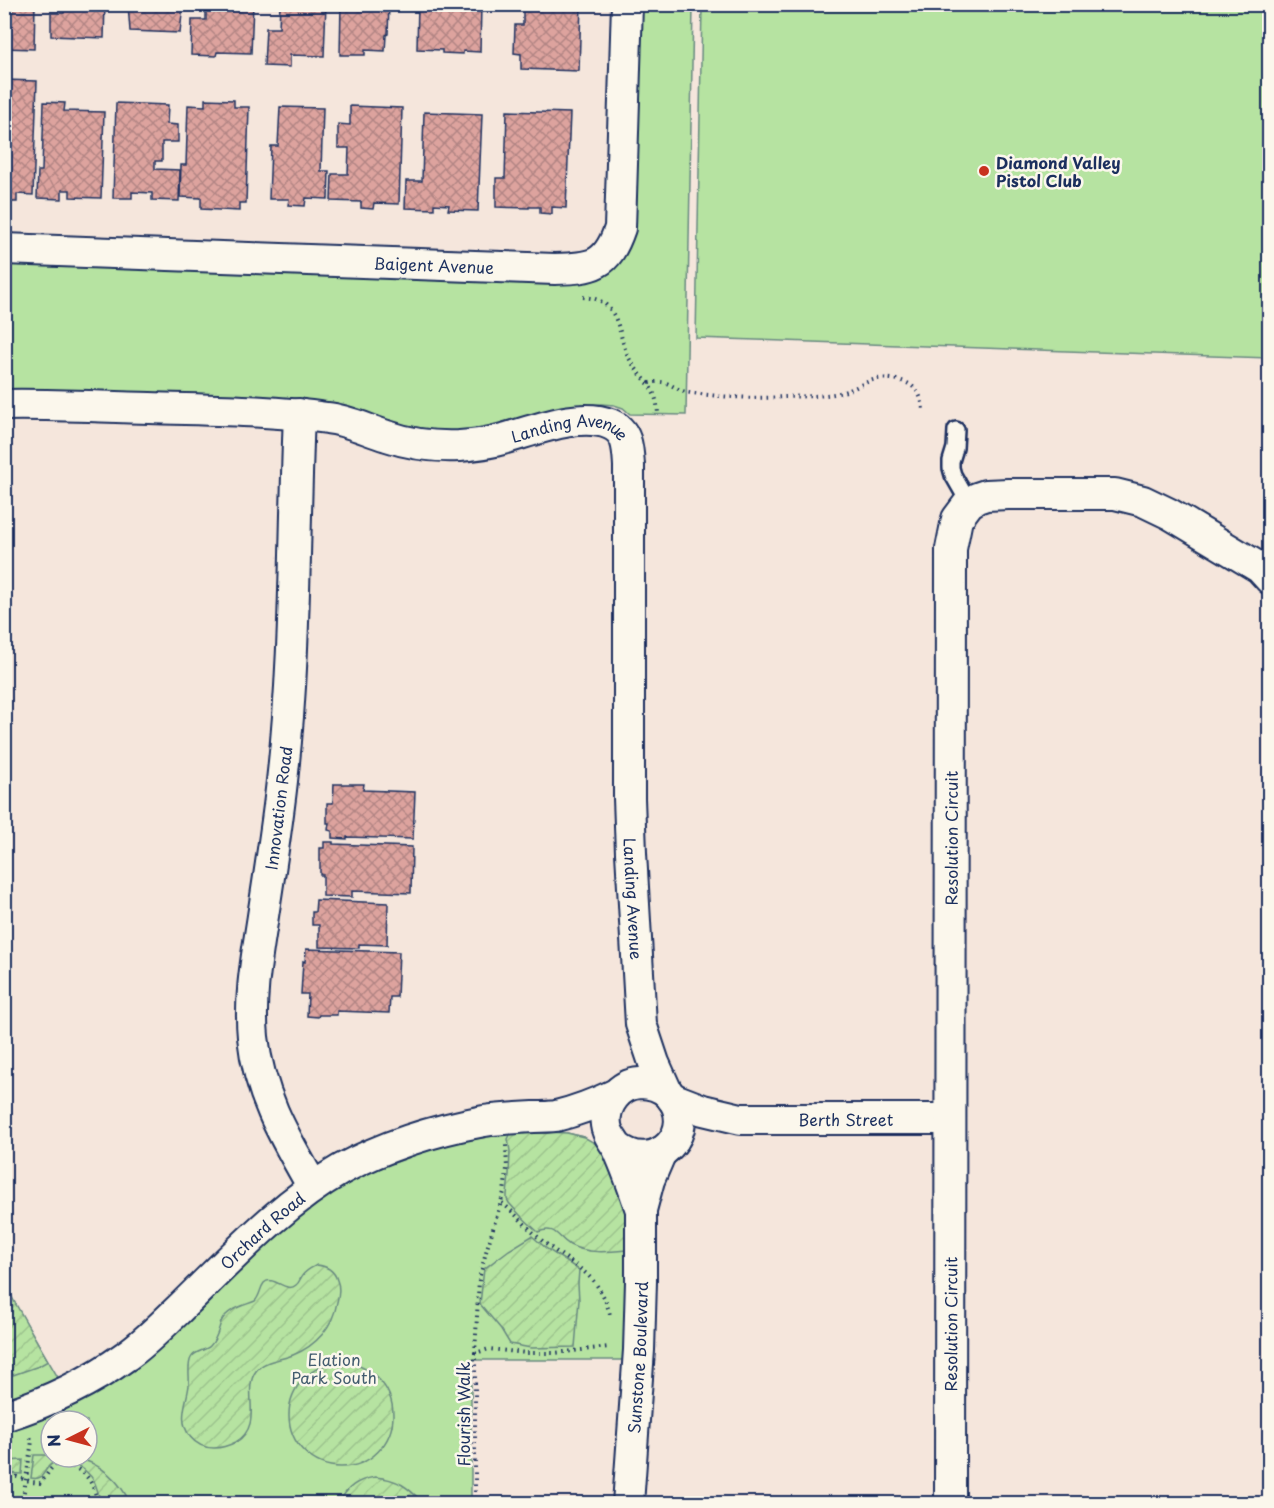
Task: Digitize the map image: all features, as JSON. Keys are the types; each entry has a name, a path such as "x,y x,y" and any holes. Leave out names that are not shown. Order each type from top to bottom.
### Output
{"street":[{"name":"Baigent Avenue","path":"4,249 555,269 582,268 596,264 607,256 620,228 627,4"},
{"name":"Landing Avenue","path":"4,405 299,414 335,419 389,437 435,446 488,443 565,422 582,420 611,424 620,430 626,440 629,466 631,853 640,1024 631,1065 619,1092"},
{"name":"Innovation Road","path":"299,414 290,696 280,801 253,975 251,1009 253,1039 270,1106 284,1138 313,1187"},
{"path":"969,503 986,495 1008,494 1102,493 1128,496 1170,514 1260,568 1269,579"},
{"name":"Resolution Circuit","path":"950,1503 951,549 957,519 969,503"},
{"name":"Landing Avenue","path":"640,1024 669,1095"},
{"path":"637,1083 657,1086 669,1095 677,1106 680,1116 676,1136 666,1148 652,1156 642,1157 623,1152 614,1143 608,1132 606,1116 608,1108 619,1092 637,1083"},
{"name":"Orchard Road","path":"4,1416 80,1386 128,1355 287,1207 313,1187 367,1156 455,1127 504,1119 555,1116 588,1106 619,1092"},
{"name":"Berth Street","path":"669,1095 703,1110 741,1119 950,1119"},
{"name":"Orchard Road","path":"555,1116 614,1143"},
{"name":"Berth Street","path":"666,1148 705,1130 741,1119"},
{"name":"Sunstone Boulevard","path":"614,1143 629,1175 641,1210"},
{"name":"Sunstone Boulevard","path":"628,1503 639,1350 641,1210 649,1180 666,1148"}],"lane":[{"path":"956,430 951,468 969,503"}],"path":[{"path":"574,297 593,298 607,306 615,319 630,359 649,383 656,397 658,415"},
{"path":"649,383 662,381 692,393 783,397 836,394 870,380 900,380 917,391 921,397 923,411"},
{"path":"475,1353 479,1280 506,1180 504,1119"},
{"path":"501,1203 540,1239 583,1269 594,1281 607,1303 610,1323"},
{"name":"Flourish Walk","path":"475,1503 475,1353 489,1349 555,1353 609,1347 610,1338"},
{"path":"4,1478 17,1477 40,1483 54,1466 67,1465 88,1477 94,1487 98,1503"}],"green space":[{"path":"642,5 693,5 686,415 630,414 614,405 583,405 549,410 475,431 440,432 396,424 346,407 321,402 5,390 5,263 606,273"},
{"name":"Diamond Valley Pistol Club","path":"702,5 1269,5 1269,358 696,338"},
{"name":"Elation Park South","path":"521,1132 567,1133 584,1137 626,1219 627,1282 623,1360 471,1360 471,1503 5,1504 5,1431 39,1420 39,1469 99,1469 99,1409 62,1409 203,1306 265,1246 322,1199 370,1172 434,1148 460,1141"},
{"path":"511,1133 567,1133 584,1137 598,1145 609,1156 625,1201 626,1250 598,1252 577,1248 553,1231 538,1232 509,1203 507,1199 510,1151 508,1139"},
{"path":"532,1236 579,1270 575,1347 531,1348 510,1344 480,1304 484,1269"},
{"path":"317,1265 332,1271 339,1285 332,1320 316,1341 309,1346 288,1357 259,1367 252,1379 251,1417 245,1435 236,1442 214,1448 195,1442 187,1431 184,1418 189,1385 189,1364 192,1356 208,1348 227,1314 255,1301 264,1283 271,1281 292,1287 298,1283 305,1272"},
{"path":"4,1285 59,1379 4,1400"},
{"path":"5,1285 48,1361 13,1375 5,1356"},
{"path":"341,1363 361,1367 370,1372 384,1386 389,1395 393,1415 389,1435 384,1444 370,1458 361,1463 341,1467 321,1463 312,1458 298,1444 293,1435 289,1415 293,1395 298,1386 312,1372 321,1367"},
{"path":"34,1455 39,1455 39,1469 46,1469 39,1478 31,1478"},
{"path":"23,1460 22,1474 5,1473 5,1461"},
{"path":"99,1468 109,1474 121,1487 130,1503 108,1503 100,1500 91,1476 83,1469"},
{"path":"375,1477 402,1485 423,1503 339,1503 353,1485"}],"building":[{"path":"4,4 35,4 34,49 4,48"},
{"path":"65,4 105,4 104,38 51,36 51,13 64,13"},
{"path":"128,4 183,4 180,33 130,31"},
{"path":"206,4 253,4 251,53 217,52 216,56 191,55 192,20 206,20"},
{"path":"280,4 326,4 324,56 290,55 290,67 264,66 266,28 279,28"},
{"path":"341,4 389,4 385,51 365,50 365,55 340,55"},
{"path":"418,4 481,4 480,52 442,53 442,50 417,49"},
{"path":"523,4 581,4 579,71 521,69 521,54 514,53 515,25 523,25"},
{"path":"4,80 37,81 33,195 17,194 17,202 4,202"},
{"path":"205,99 234,100 234,107 249,107 246,203 239,203 239,211 201,209 201,198 180,197 181,165 186,165 188,105 205,106"},
{"path":"44,102 65,103 64,111 104,112 101,198 70,197 70,190 62,190 62,199 37,198 38,171 42,171"},
{"path":"116,103 168,105 167,124 178,125 178,142 162,142 162,161 155,161 155,169 180,170 179,201 152,200 152,193 132,192 132,198 113,198"},
{"path":"350,106 402,108 399,204 374,203 373,209 361,208 361,202 331,201 332,174 348,174 349,148 338,148 338,124 350,125"},
{"path":"280,107 323,108 321,171 329,171 328,199 306,198 305,206 288,205 289,199 269,199 271,146 278,146"},
{"path":"507,111 570,113 566,208 552,207 552,214 540,213 540,207 496,207 496,178 505,178"},
{"path":"424,112 482,114 478,211 448,210 449,205 434,204 434,209 405,208 406,181 422,181"},
{"path":"334,784 364,784 363,790 415,792 413,839 332,838 332,831 328,830 329,823 327,823 327,803 333,803"},
{"path":"324,842 412,847 411,893 352,891 352,897 323,896 320,848 324,848"},
{"path":"316,900 388,903 387,945 359,944 359,948 319,947 319,925 312,925 312,912 315,912"},
{"path":"306,949 399,952 397,997 390,997 389,1013 337,1011 337,1015 307,1016 308,994 301,994"}],"place":[{"name":"Diamond Valley Pistol Club","path":"984,171"}]}
